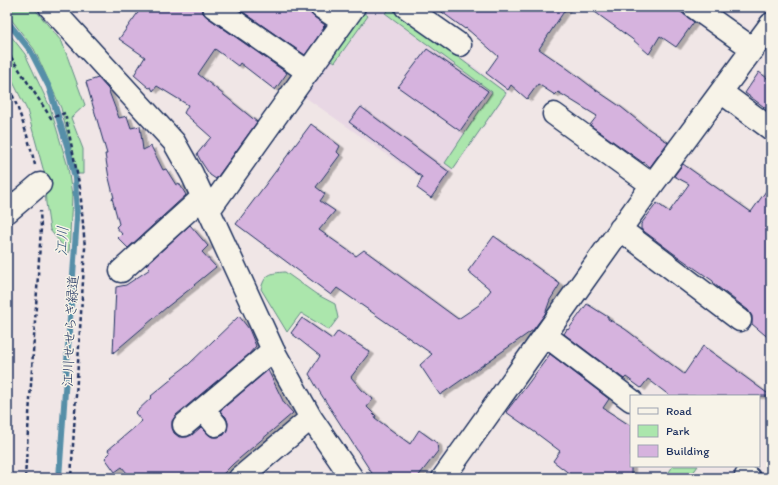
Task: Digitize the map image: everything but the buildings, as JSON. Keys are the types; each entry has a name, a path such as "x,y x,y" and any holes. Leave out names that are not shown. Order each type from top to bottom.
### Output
{"street":[{"path":"214,7 308,72"},
{"path":"120,271 206,204 308,72 349,15 321,7"},
{"path":"406,7 460,46"},
{"path":"694,7 753,49"},
{"path":"59,10 174,142 192,174 273,350 311,418 352,478"},
{"path":"443,478 620,229 771,24"},
{"path":"721,92 771,129"},
{"path":"554,114 652,185"},
{"path":"7,212 40,184"},
{"path":"620,229 740,320"},
{"path":"545,335 630,399"},
{"path":"184,425 210,417 273,350"},
{"path":"240,478 311,418"}],"path":[{"name":"江川せせらぎ緑道","path":"7,51 51,118 65,113 80,188 85,248 71,478"},
{"path":"7,82 17,104 29,140 40,184 39,198 41,228 24,478"}],"shaded area":[{"path":"367,7 394,7 508,92 439,191 302,95"}],"green space":[{"path":"7,7 33,7 62,42 85,105 71,118 83,149 83,174 77,174 61,108 34,49 7,14"},
{"path":"391,7 506,93 453,169 445,163 492,92 385,13"},
{"path":"362,11 368,16 335,62 329,58"},
{"path":"7,31 25,54 50,107 68,167 72,196 69,253 50,230 46,203 44,172 27,110 7,70"},
{"path":"285,272 316,294 335,304 338,318 329,330 301,313 287,332 261,289 266,277 275,273"},
{"path":"672,467 697,467 689,478 665,478"}],"waterway":[{"name":"江川","path":"7,21 30,50 49,87 69,152 75,178 77,217 59,478"}]}
